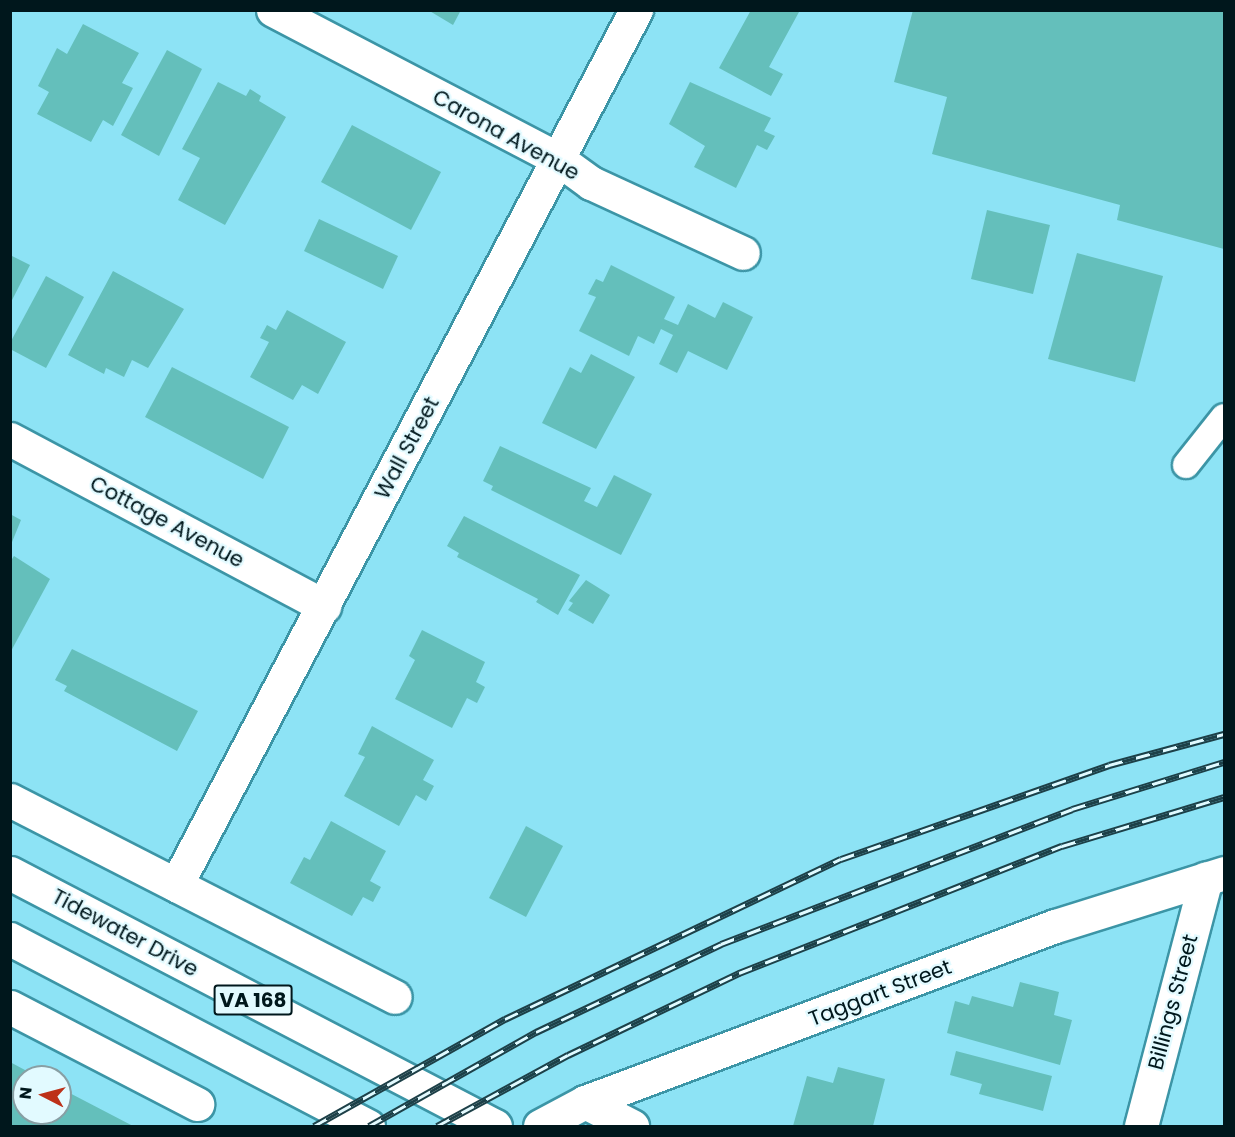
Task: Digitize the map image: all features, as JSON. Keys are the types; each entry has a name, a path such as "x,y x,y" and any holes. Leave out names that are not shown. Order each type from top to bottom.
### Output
{"main road":[{"name":"Carona Avenue","path":"273,10 558,159 591,183 742,253"},
{"name":"Wall Street","path":"176,885 636,10"},
{"name":"Cottage Avenue","path":"10,439 324,606"},
{"path":"10,800 395,997"},
{"name":"Tidewater Drive","path":"10,873 495,1126"},
{"name":"Taggart Street","path":"540,1126 585,1102 1055,926 1215,876"},
{"name":"Billings Street","path":"1141,1126 1215,876"},
{"name":"VA 168","path":"10,939 368,1126"},
{"path":"10,1007 197,1104"},
{"path":"585,1102 632,1126"}],"lane":[{"path":"1186,465 1224,417"}],"building":[{"path":"428,10 461,10 453,25"},
{"path":"751,10 799,12 769,67 783,74 771,96 719,68"},
{"path":"913,10 1224,10 1224,249 1117,220 1120,205 932,154 947,97 894,82"},
{"path":"83,24 139,53 122,83 133,88 113,126 103,120 91,142 37,114 49,92 38,86 57,48 67,54"},
{"path":"167,50 202,69 159,156 121,135"},
{"path":"218,82 246,96 250,89 261,96 259,101 286,117 225,225 178,200 200,158 182,149"},
{"path":"690,82 771,118 764,131 775,136 767,150 757,145 736,188 694,167 705,146 669,124"},
{"path":"352,125 441,172 411,230 321,182"},
{"path":"987,210 1050,225 1033,294 971,279"},
{"path":"319,219 398,256 383,289 304,251"},
{"path":"1077,253 1163,276 1135,382 1048,359"},
{"path":"10,255 30,265 10,304"},
{"path":"611,265 675,297 664,319 678,325 688,304 715,318 723,302 753,317 727,370 688,351 677,373 659,364 673,335 661,329 654,344 638,336 629,356 579,331 596,297 588,294 596,279 603,282"},
{"path":"113,271 184,309 148,368 132,360 124,377 106,368 104,374 68,355"},
{"path":"46,276 84,297 46,368 10,349 10,343"},
{"path":"287,310 346,342 318,394 302,385 293,400 250,377 269,342 260,338 267,325 276,330"},
{"path":"591,354 635,377 596,449 542,423 570,367 581,373"},
{"path":"172,367 289,427 263,479 145,417"},
{"path":"500,446 591,488 584,501 597,507 614,475 652,494 621,555 491,490 493,486 483,481"},
{"path":"10,514 21,520 10,547"},
{"path":"464,516 580,575 558,615 536,602 538,599 457,557 459,553 447,546"},
{"path":"14,556 50,579 10,653 10,562"},
{"path":"586,580 610,595 593,624 568,610 573,603 569,601"},
{"path":"422,630 485,662 476,682 485,687 477,703 467,698 452,728 395,699 415,660 409,656"},
{"path":"72,649 198,711 177,751 64,691 67,686 55,680"},
{"path":"372,726 434,760 423,780 434,786 426,801 416,795 399,826 344,796 365,757 358,754"},
{"path":"331,821 386,851 370,881 381,887 373,902 363,897 352,916 290,883 304,857 310,860"},
{"path":"526,826 563,846 526,917 489,898"},
{"path":"1020,982 1059,992 1054,1015 1072,1020 1060,1065 947,1033 955,1001 969,1005 972,996 1013,1007"},
{"path":"956,1051 1052,1076 1043,1111 979,1094 982,1084 950,1075"},
{"path":"10,1062 16,1065 12,1065 12,1125 72,1125 72,1094 133,1126 10,1126"},
{"path":"838,1067 885,1079 873,1126 793,1126 807,1076 833,1083"}],"railway":[{"path":"314,1126 505,1019 841,859 1109,765 1224,734"},
{"path":"369,1126 536,1032 721,944 1072,809 1224,762"},
{"path":"437,1126 568,1055 739,973 1062,846 1224,797"}]}
